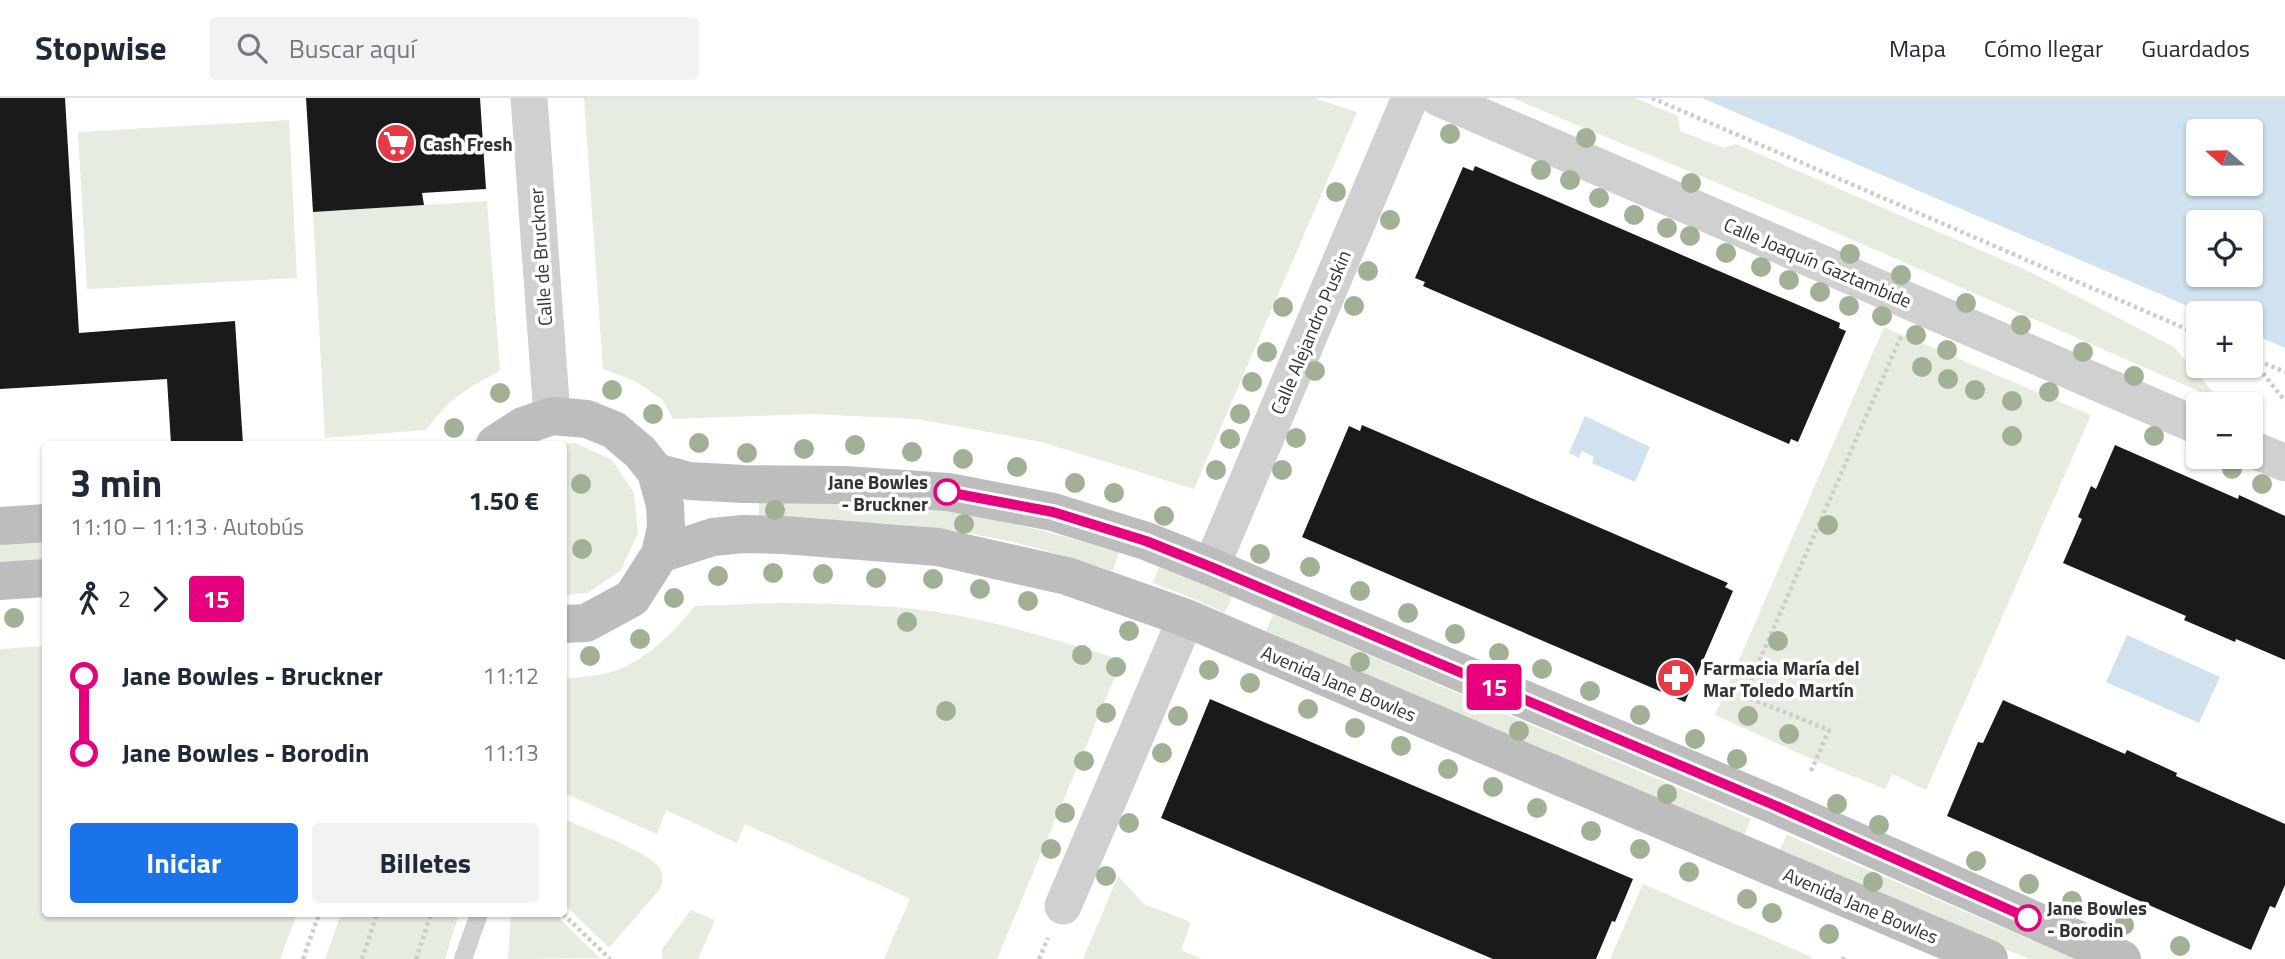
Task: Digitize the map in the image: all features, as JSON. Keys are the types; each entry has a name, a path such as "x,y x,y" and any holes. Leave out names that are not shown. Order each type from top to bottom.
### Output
{"main road":[{"path":"500,441 523,426 552,416 587,419 614,430 640,452 656,472 665,505 666,527 660,554 632,598 586,623 567,624"},
{"path":"656,472 689,481 845,485 947,492 1053,512 1146,541 1774,805 2122,959"},
{"path":"0,526 42,523"},
{"name":"Avenida Jane Bowles","path":"660,554 713,537 743,534 783,535 938,547 1067,576 1186,618 1989,959"},
{"path":"0,581 42,578"}],"street":[{"name":"Calle de Bruckner","path":"529,98 552,416"},
{"name":"Calle Alejandro Puskin","path":"1211,567 1410,98"},
{"name":"Calle Joaquín Gaztambide","path":"1439,98 2186,421"},
{"path":"2263,454 2285,463"},
{"path":"1062,905 1186,618"}],"lane":[{"path":"463,959 478,917"}],"path":[{"path":"1652,98 2186,329"},
{"path":"1811,771 1829,730 1744,696 1904,331"},
{"path":"2263,362 2285,372"},
{"path":"2263,373 2285,401"},
{"path":"303,959 318,917"},
{"path":"362,959 376,917"},
{"path":"416,959 430,917"},
{"path":"566,917 610,959"},
{"path":"1039,959 1043,948"}],"shaded area":[{"path":"584,98 1314,98 1357,112 1194,489 1042,442 917,419 811,414 673,419 662,399 635,381 603,369"},
{"path":"1512,98 1635,98 1678,116 1680,131 1724,148 1736,144 2026,270 2174,347 2186,361 2186,378 2201,378 2213,392 2200,392 1814,223"},
{"path":"289,120 297,278 87,289 78,132"},
{"path":"487,201 500,371 459,395 426,430 325,438 313,212"},
{"path":"1884,327 2091,415 1926,790 1892,774 1885,789 1715,715"},
{"path":"575,443 612,460 634,493 638,533 621,570 588,593 567,595 567,444"},
{"path":"820,501 944,510 1045,532 1119,552 1113,571 1009,541 936,528 848,522 759,522 759,503"},
{"path":"42,540 42,560 0,562 0,542"},
{"path":"1159,566 1232,596 1225,613 1153,583"},
{"path":"782,603 916,609 981,620 1122,660 997,959 884,959 910,899 745,824 737,843 666,810 657,834 567,794 567,679 608,673 634,662 667,637 695,606"},
{"path":"1273,614 1751,819 1744,836 1266,631"},
{"path":"42,646 42,917 296,917 280,959 0,959 0,649"},
{"path":"567,820 642,854 662,872 660,889 609,948 567,907"},
{"path":"1787,835 2075,959 2029,959 1779,851"},
{"path":"1118,876 1144,904 1191,922 1181,950 1202,959 1083,959"},
{"path":"1643,884 1812,957 1610,959"},
{"path":"691,910 715,920 698,959 662,959 662,949"},
{"path":"340,917 458,917 445,959 325,959"},
{"path":"511,917 558,917 600,958 508,959"}],"water":[{"path":"1702,98 2285,98 2285,348 2263,338 2263,301 2186,301 2186,305"},
{"path":"1585,416 1650,447 1635,482 1592,463 1594,457 1582,451 1579,458 1569,453"},
{"path":"2127,635 2220,677 2199,723 2106,682"}],"building":[{"path":"0,98 65,98 79,333 235,321 243,441 171,441 167,379 0,389"},
{"name":"Cash Fresh","path":"306,98 480,98 486,189 422,193 424,205 313,212"},
{"path":"1475,166 1840,323 1839,328 1846,331 1798,442 1791,439 1789,444 1423,286 1425,282 1415,278 1463,167 1473,171"},
{"path":"1362,425 1728,583 1725,587 1733,591 1685,702 1302,537 1349,426 1360,431"},
{"path":"2115,445 2238,499 2239,495 2285,516 2285,660 2184,620 2186,616 2063,563 2082,519 2078,517 2091,486 2096,489"},
{"path":"1210,699 1633,879 1596,959 1493,959 1161,818"},
{"path":"2003,700 2125,754 2127,750 2177,773 2176,776 2285,824 2285,885 2275,908 2270,906 2251,950 1947,816 1978,742 1983,743"}],"bus line":[{"name":"15","path":"947,492 1053,512 1146,541 1774,805 2028,918"}],"place":[{"name":"Cash Fresh","path":"396,143"},
{"name":"Jane Bowles - Bruckner","path":"947,492"},
{"name":"Farmacia María del Mar Toledo Martín","path":"1676,678"},
{"name":"Jane Bowles - Borodin","path":"2028,918"}]}
